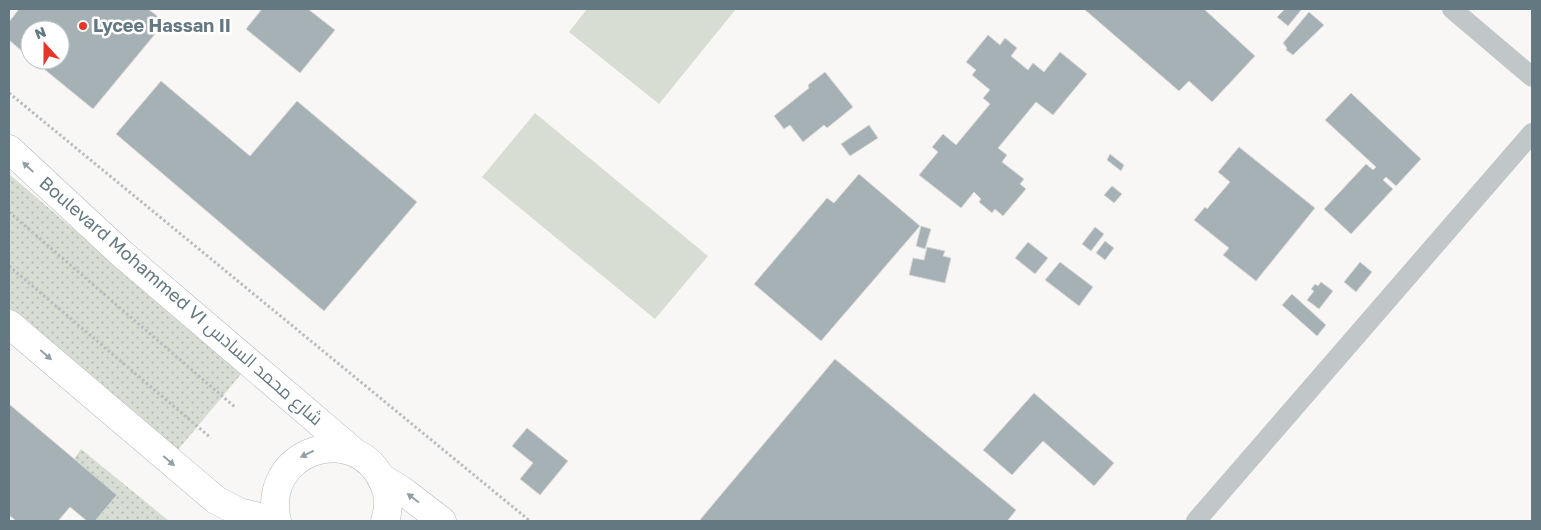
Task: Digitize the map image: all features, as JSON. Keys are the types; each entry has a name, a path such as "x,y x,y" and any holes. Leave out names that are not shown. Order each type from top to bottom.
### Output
{"main road":[{"name":"Boulevard Mohammed VI شارع محمد السادس","path":"9,149 121,253 354,452 373,466 382,478"},
{"path":"9,324 216,500 239,512 277,521 274,504 277,487 290,465 304,455 320,449 338,448 354,452"},
{"path":"382,478 388,498 385,521"},
{"path":"382,478 403,491 442,521"}],"street":[{"path":"1452,9 1532,77"},
{"path":"1196,521 1532,133"}],"path":[{"path":"9,93 530,521"},
{"path":"9,212 236,408"},
{"path":"9,266 211,438"}],"shaded area":[{"path":"587,9 736,9 659,104 569,32"},
{"path":"535,113 708,256 655,319 482,177"},
{"path":"9,174 242,373 177,451 9,308"},
{"path":"81,449 169,521 95,521 117,495 74,459"}],"building":[{"path":"19,9 148,9 165,22 93,109 45,70 70,70 70,20 20,20 20,49 9,40 9,22"},
{"path":"262,9 308,9 335,30 300,73 246,29"},
{"path":"1084,9 1204,9 1255,56 1212,102 1189,81 1179,91"},
{"path":"1285,9 1302,9 1288,26 1277,17"},
{"path":"1309,12 1324,25 1293,55 1286,50 1287,48 1283,43"},
{"path":"988,35 1000,45 1005,38 1017,48 1011,56 1028,70 1033,63 1044,72 1060,52 1087,74 1053,115 1036,102 998,148 1007,155 1002,162 1024,179 1020,184 1026,189 1003,216 995,209 992,213 979,202 981,199 974,192 961,208 919,175 938,152 932,147 943,134 956,145 990,104 983,98 990,90 972,75 976,70 966,62"},
{"path":"825,72 853,107 827,128 824,125 803,142 790,125 784,129 774,116 809,88 808,85"},
{"path":"161,81 250,156 297,101 417,202 324,311 116,134"},
{"path":"1351,93 1421,159 1396,186 1386,177 1383,180 1393,189 1351,234 1324,209 1366,164 1373,170 1376,167 1325,120"},
{"path":"869,125 878,138 850,156 841,144"},
{"path":"1239,147 1315,208 1256,281 1223,255 1229,248 1194,220 1205,207 1207,209 1230,182 1218,172"},
{"path":"1110,154 1124,165 1121,171 1107,160"},
{"path":"859,174 920,226 821,341 754,284 827,198 834,203"},
{"path":"1112,186 1122,194 1114,203 1104,195"},
{"path":"921,226 931,229 925,249 916,246"},
{"path":"1095,227 1104,234 1091,251 1082,244"},
{"path":"1105,241 1114,248 1105,260 1096,253"},
{"path":"1028,242 1048,258 1035,274 1015,258"},
{"path":"927,247 945,251 943,256 951,258 945,283 909,275 913,258 924,260"},
{"path":"1060,262 1093,287 1079,306 1045,280"},
{"path":"1360,262 1372,272 1356,292 1344,282"},
{"path":"1321,282 1333,291 1319,309 1307,300 1314,291 1311,289 1315,284 1318,286"},
{"path":"1292,294 1326,325 1317,336 1282,305"},
{"path":"835,359 1016,510 1008,520 1010,521 699,521"},
{"path":"1034,393 1114,463 1094,486 1043,441 1012,475 983,450"},
{"path":"9,404 117,495 95,521 87,521 70,507 58,521 16,521 9,515"},
{"path":"527,428 568,461 540,495 520,479 533,463 512,446"}],"place":[{"name":"Lycee Hassan II","path":"83,26"}]}
